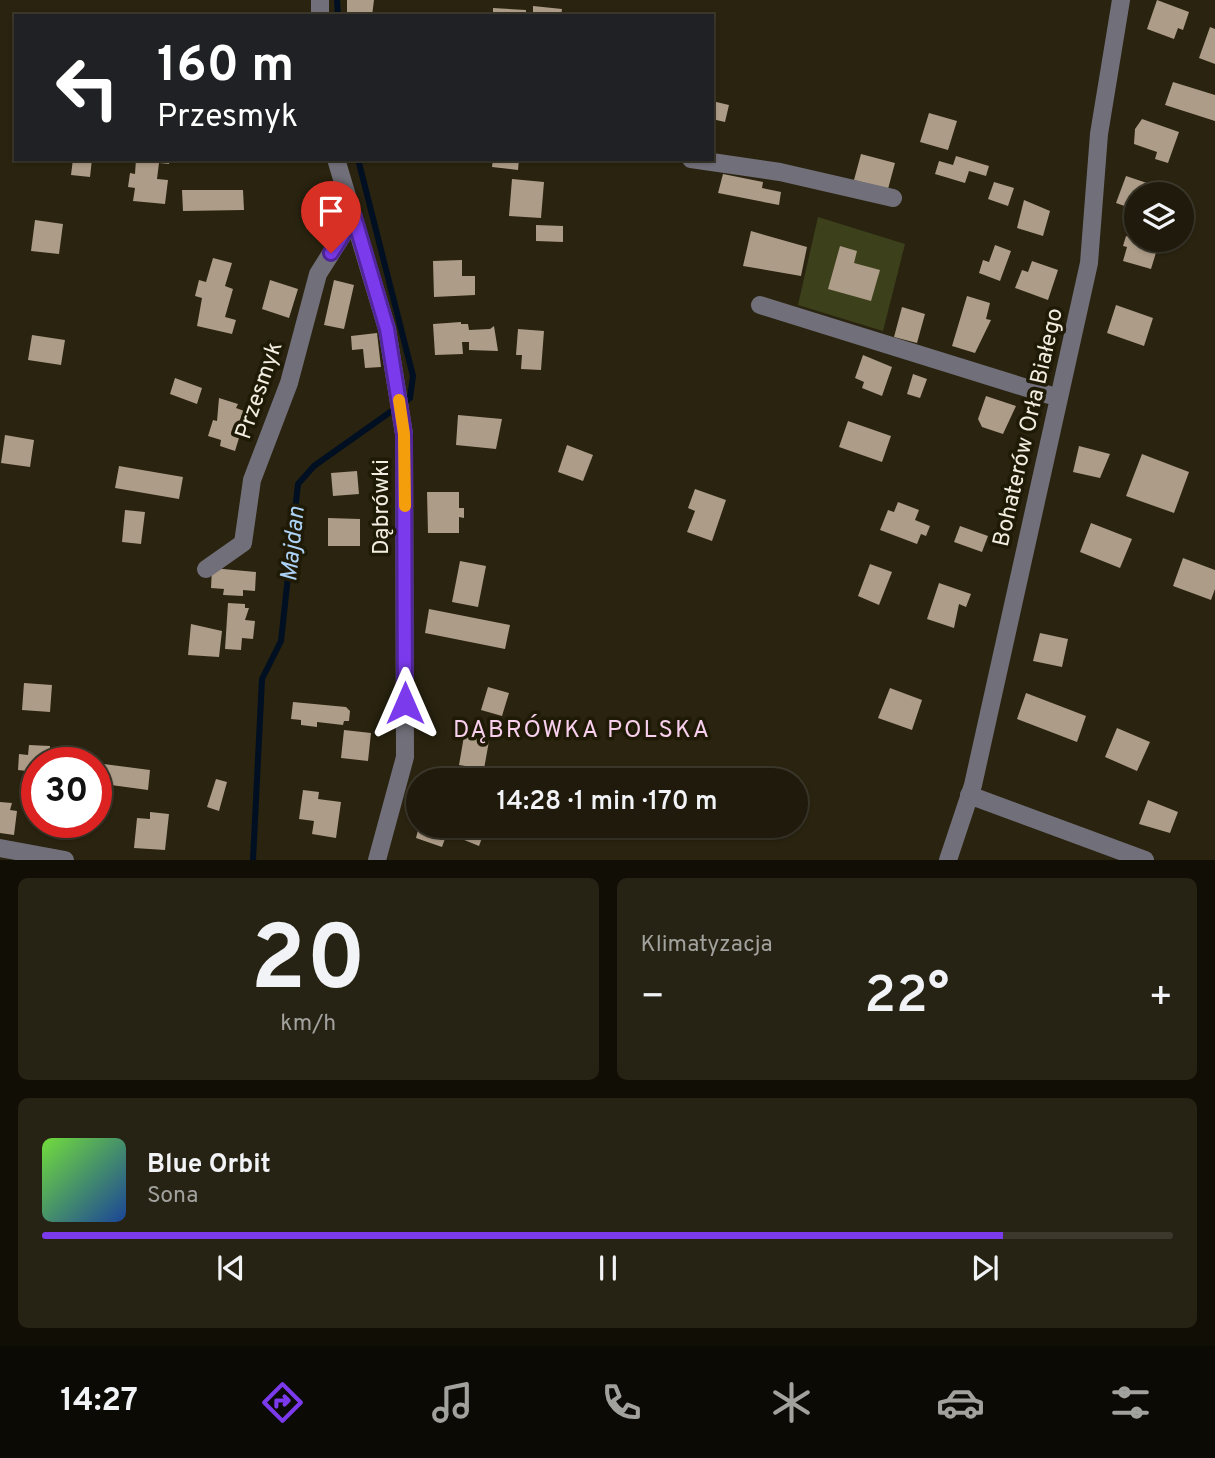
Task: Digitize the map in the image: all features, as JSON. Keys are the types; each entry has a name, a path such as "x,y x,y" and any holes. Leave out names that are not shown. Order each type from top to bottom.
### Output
{"street":[{"name":"Bohaterów Orła Białego","path":"948,859 969,795 1089,263 1099,134 1121,0"},
{"name":"Dąbrówki","path":"337,161 387,329 404,448 405,757 377,859"},
{"path":"705,161 780,172 893,198"},
{"name":"Przesmyk","path":"206,569 243,543 252,480 289,383 318,274 354,217"},
{"path":"760,305 1059,398"},
{"path":"969,795 1145,859"},
{"path":"0,848 65,859"}],"green space":[{"path":"818,217 905,244 883,331 798,305"}],"building":[{"path":"347,0 374,0 372,14 347,14"},
{"path":"1157,0 1189,12 1183,30 1178,28 1174,39 1147,29"},
{"path":"533,6 562,9 561,14 533,14"},
{"path":"493,8 526,10 526,14 493,14"},
{"path":"1210,27 1215,29 1215,64 1199,58"},
{"path":"1173,82 1215,95 1215,121 1165,105"},
{"path":"714,101 729,105 725,122 714,119"},
{"path":"929,113 957,121 948,150 920,142"},
{"path":"1142,119 1179,132 1168,163 1155,159 1157,152 1134,144 1135,129"},
{"path":"861,154 895,163 888,189 854,180"},
{"path":"956,156 989,166 986,176 969,171 965,183 935,174 939,161 953,165"},
{"path":"73,161 92,161 90,177 71,175"},
{"path":"136,161 170,161 169,164 159,163 157,179 168,180 165,204 133,201 135,188 128,187 130,173 135,174"},
{"path":"493,161 519,161 518,170 492,167"},
{"path":"723,174 763,182 762,188 781,192 779,205 718,193"},
{"path":"1126,176 1144,182 1124,182 1124,206 1116,203"},
{"path":"512,179 544,182 541,218 509,216"},
{"path":"994,182 1014,188 1008,206 988,199"},
{"path":"182,190 243,190 244,210 183,211"},
{"path":"1024,200 1050,211 1043,236 1017,228"},
{"path":"35,220 63,224 59,254 31,251"},
{"path":"536,225 563,226 563,242 536,241"},
{"path":"751,231 807,247 801,276 743,266"},
{"path":"995,245 1011,251 1000,281 979,273 983,260 989,262"},
{"path":"840,246 857,251 854,263 880,270 871,301 828,289"},
{"path":"1126,252 1156,252 1151,269 1123,261"},
{"path":"213,258 232,263 225,286 233,289 225,317 236,320 232,334 197,326 202,298 195,296 199,280 206,282"},
{"path":"462,260 462,276 475,276 475,295 434,297 433,261"},
{"path":"1032,261 1058,270 1048,300 1015,288 1022,270 1028,272"},
{"path":"270,280 298,289 289,318 262,309"},
{"path":"334,280 354,285 344,329 324,325"},
{"path":"967,296 990,303 986,319 991,320 975,353 952,346"},
{"path":"1116,305 1153,318 1144,346 1107,333"},
{"path":"902,307 925,314 917,343 894,337"},
{"path":"433,324 468,324 469,330 490,329 494,326 498,351 469,350 469,342 462,342 463,354 435,355"},
{"path":"518,329 544,331 541,370 521,369 522,355 516,355"},
{"path":"377,333 381,367 365,368 363,349 352,350 351,336"},
{"path":"32,335 65,340 61,365 28,360"},
{"path":"863,355 892,367 882,396 862,388 864,382 855,378"},
{"path":"913,374 927,379 920,398 907,394"},
{"path":"175,378 202,388 197,404 170,394"},
{"path":"986,396 1016,406 1003,434 982,427 978,419"},
{"path":"219,398 238,404 236,408 247,412 235,451 220,446 221,440 208,436 213,420 217,421"},
{"path":"458,415 502,419 496,449 456,445"},
{"path":"848,421 891,436 882,462 839,447"},
{"path":"5,435 34,440 30,467 1,463"},
{"path":"567,445 593,455 583,481 558,472"},
{"path":"1079,446 1110,454 1100,478 1073,472"},
{"path":"1142,454 1189,472 1174,513 1126,496"},
{"path":"119,466 183,477 179,499 115,488"},
{"path":"357,471 359,494 333,496 331,473"},
{"path":"695,489 726,500 712,541 687,532 695,511 688,508"},
{"path":"427,492 459,492 459,508 464,508 464,518 459,517 459,533 428,533"},
{"path":"898,502 919,510 915,520 930,526 926,536 921,534 917,544 880,530 888,510 894,512"},
{"path":"125,510 145,512 141,544 122,542"},
{"path":"328,518 360,519 360,546 328,546"},
{"path":"1091,523 1132,539 1120,568 1080,552"},
{"path":"960,526 988,536 982,552 954,542"},
{"path":"1183,558 1215,570 1215,589 1211,600 1173,586"},
{"path":"460,561 486,566 478,607 452,602"},
{"path":"870,564 892,572 879,605 858,596"},
{"path":"212,568 256,572 255,591 243,590 243,596 223,595 224,589 211,588"},
{"path":"939,583 971,594 966,607 959,604 954,628 927,619"},
{"path":"228,603 245,604 245,608 249,608 245,620 255,621 253,639 242,638 241,650 225,649"},
{"path":"429,609 510,625 505,649 425,633"},
{"path":"191,624 222,631 219,657 188,655"},
{"path":"1040,633 1068,639 1062,667 1033,661"},
{"path":"24,683 52,685 50,712 22,710"},
{"path":"488,687 509,693 502,716 481,710"},
{"path":"890,688 922,700 912,730 878,718"},
{"path":"1026,693 1086,716 1077,742 1017,719"},
{"path":"293,702 346,707 350,711 349,721 344,721 343,725 317,722 317,727 301,725 301,720 291,719"},
{"path":"1117,728 1150,742 1137,771 1105,757"},
{"path":"344,730 371,733 368,761 341,758"},
{"path":"464,736 489,741 484,768 459,765"},
{"path":"29,745 50,746 50,747"},
{"path":"21,754 21,770 18,770"},
{"path":"112,765 150,770 148,790 112,785"},
{"path":"216,779 227,782 219,811 207,807"},
{"path":"303,790 319,792 318,799 341,802 336,838 312,834 314,821 299,819"},
{"path":"1148,800 1178,812 1170,833 1139,824"},
{"path":"0,802 12,803 10,810 17,811 14,835 0,833"},
{"path":"150,812 169,814 165,850 134,848 137,818 150,819"},
{"path":"416,838 445,838 442,847"},
{"path":"459,838 482,838 479,846"}],"waterway":[{"name":"Majdan","path":"337,0 338,14"},
{"name":"Majdan","path":"253,860 262,679 281,641 298,484 314,466 410,398 413,376 359,161"}],"slow traffic":[{"path":"399,400 404,434 405,506"}],"district":[{"name":"DĄBRÓWKA POLSKA","path":"582,729"}],"route":[{"path":"331,253 354,217 387,329 404,434 405,703"}]}
